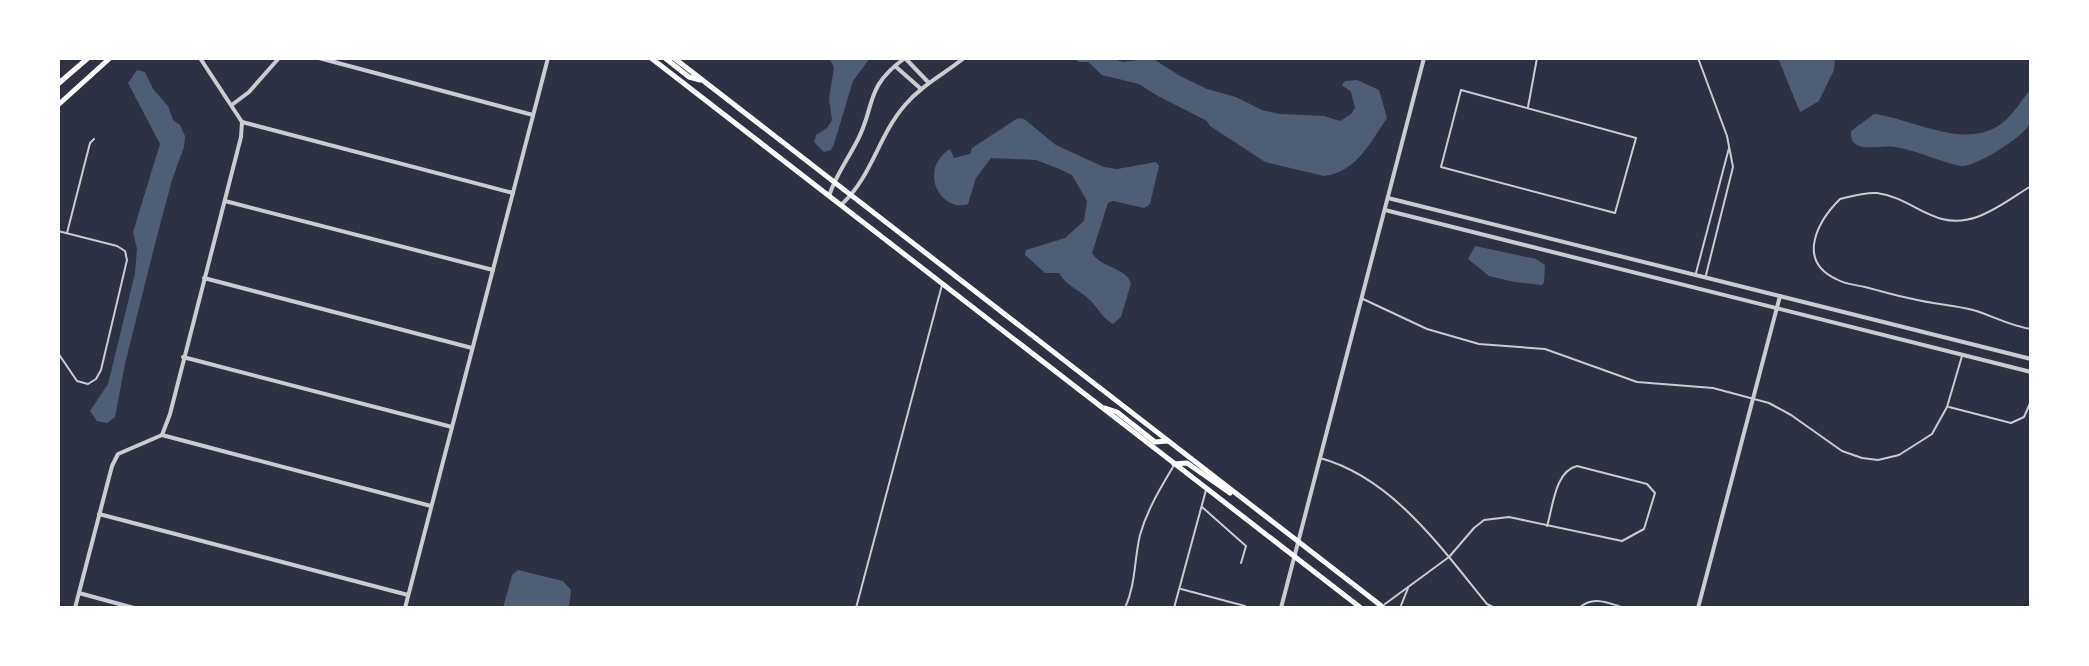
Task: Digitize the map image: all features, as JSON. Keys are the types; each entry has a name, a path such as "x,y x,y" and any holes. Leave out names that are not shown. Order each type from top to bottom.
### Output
{"main road":[{"path":"58,84 88,58"},
{"path":"58,105 110,58"},
{"path":"651,58 1361,608"},
{"path":"665,58 689,77 704,82"},
{"path":"674,58 1382,607"},
{"path":"1100,406 1117,412 1155,442 1168,441"},
{"path":"1174,464 1187,463 1252,505"}],"street":[{"path":"162,435 241,137 242,122 200,58"},
{"path":"232,105 249,92 279,58"},
{"path":"319,58 533,115"},
{"path":"405,608 548,58"},
{"path":"829,196 833,182 857,143 872,94 882,78 905,58 928,82"},
{"path":"841,205 873,162 904,105 928,82 964,58"},
{"path":"1282,58 1293,58"},
{"path":"1281,608 1424,58"},
{"path":"895,66 921,89"},
{"path":"242,122 513,193"},
{"path":"1388,198 2031,359"},
{"path":"225,201 493,270"},
{"path":"1385,210 2031,372"},
{"path":"1695,275 1698,288"},
{"path":"1698,288 1705,277"},
{"path":"204,278 472,348"},
{"path":"1698,608 1780,296"},
{"path":"1857,328 1860,316"},
{"path":"1874,332 1877,321"},
{"path":"1013,339 1022,328"},
{"path":"1962,354 1965,343"},
{"path":"183,357 452,427"},
{"path":"75,608 112,466 118,454 162,435 431,506"},
{"path":"99,514 408,595"},
{"path":"79,593 134,608"}],"lane":[{"path":"1528,107 1537,58"},
{"path":"1698,58 1733,167 1705,277"},
{"path":"1461,90 1528,107 1636,138 1615,213 1441,167 1461,90"},
{"path":"67,233 90,143 94,139"},
{"path":"1695,275 1729,147"},
{"path":"2031,186 1990,212 1956,221 1941,220 1876,193 1840,199 1821,222 1813,249 1826,273 1837,280 1973,310 2031,329"},
{"path":"58,231 117,246 125,251 127,260 101,370 96,379 88,384 77,381 58,353"},
{"path":"856,608 943,284"},
{"path":"1362,299 1427,329 1479,344 1545,349 1637,382 1713,388 1753,398 1791,415 1842,451 1878,460 1899,455 1923,442 1940,422 1962,354"},
{"path":"1947,407 2011,423 2024,417 2031,401"},
{"path":"1320,458 1352,469 1372,481 1449,557 1487,604 1495,608"},
{"path":"1125,608 1134,582 1141,532 1151,505 1174,464"},
{"path":"1382,607 1449,557 1484,520 1509,517 1547,526 1622,541 1644,529 1655,493 1647,484 1571,467 1560,480 1547,526"},
{"path":"1174,608 1207,489"},
{"path":"1201,507 1246,546 1241,563"},
{"path":"1400,608 1409,587"},
{"path":"1179,588 1245,606"},
{"path":"1579,608 1587,601 1601,600 1625,608"}],"water":[{"path":"829,58 870,58 853,81 834,144 831,150 824,152 814,142 816,135 827,128 832,120 829,99 834,67"},
{"path":"1072,58 1110,58 1123,62 1152,58 1207,89 1236,97 1262,110 1324,116 1340,121 1355,108 1351,92 1342,85 1345,81 1357,80 1379,90 1387,118 1354,162 1324,176 1265,162 1207,121 1139,84 1102,75 1088,62"},
{"path":"1778,58 1835,58 1834,70 1819,101 1800,112"},
{"path":"137,70 145,72 185,136 125,364 115,417 107,423 97,421 90,411 108,384 135,273 137,249 133,232 160,144 128,83"},
{"path":"2031,89 2031,117 2025,130 1998,151 1967,165 1953,164 1895,147 1860,146 1852,139 1851,131 1874,114 1942,132 1976,134 1992,129 2007,119"},
{"path":"1018,118 1024,119 1056,145 1104,167 1117,169 1156,162 1159,166 1150,204 1144,208 1113,201 1108,203 1092,253 1101,262 1124,274 1131,283 1121,317 1113,324 1059,273 1045,273 1025,255 1026,250 1065,238 1084,221 1087,201 1072,175 1036,160 991,158 976,178 968,204 949,202 936,188 935,168 950,149 954,158 970,154 972,148"},
{"path":"1475,246 1536,259 1545,265 1544,282 1542,285 1514,282 1489,276 1468,259"},
{"path":"518,570 563,581 571,590 569,608 503,608 512,575"}]}
